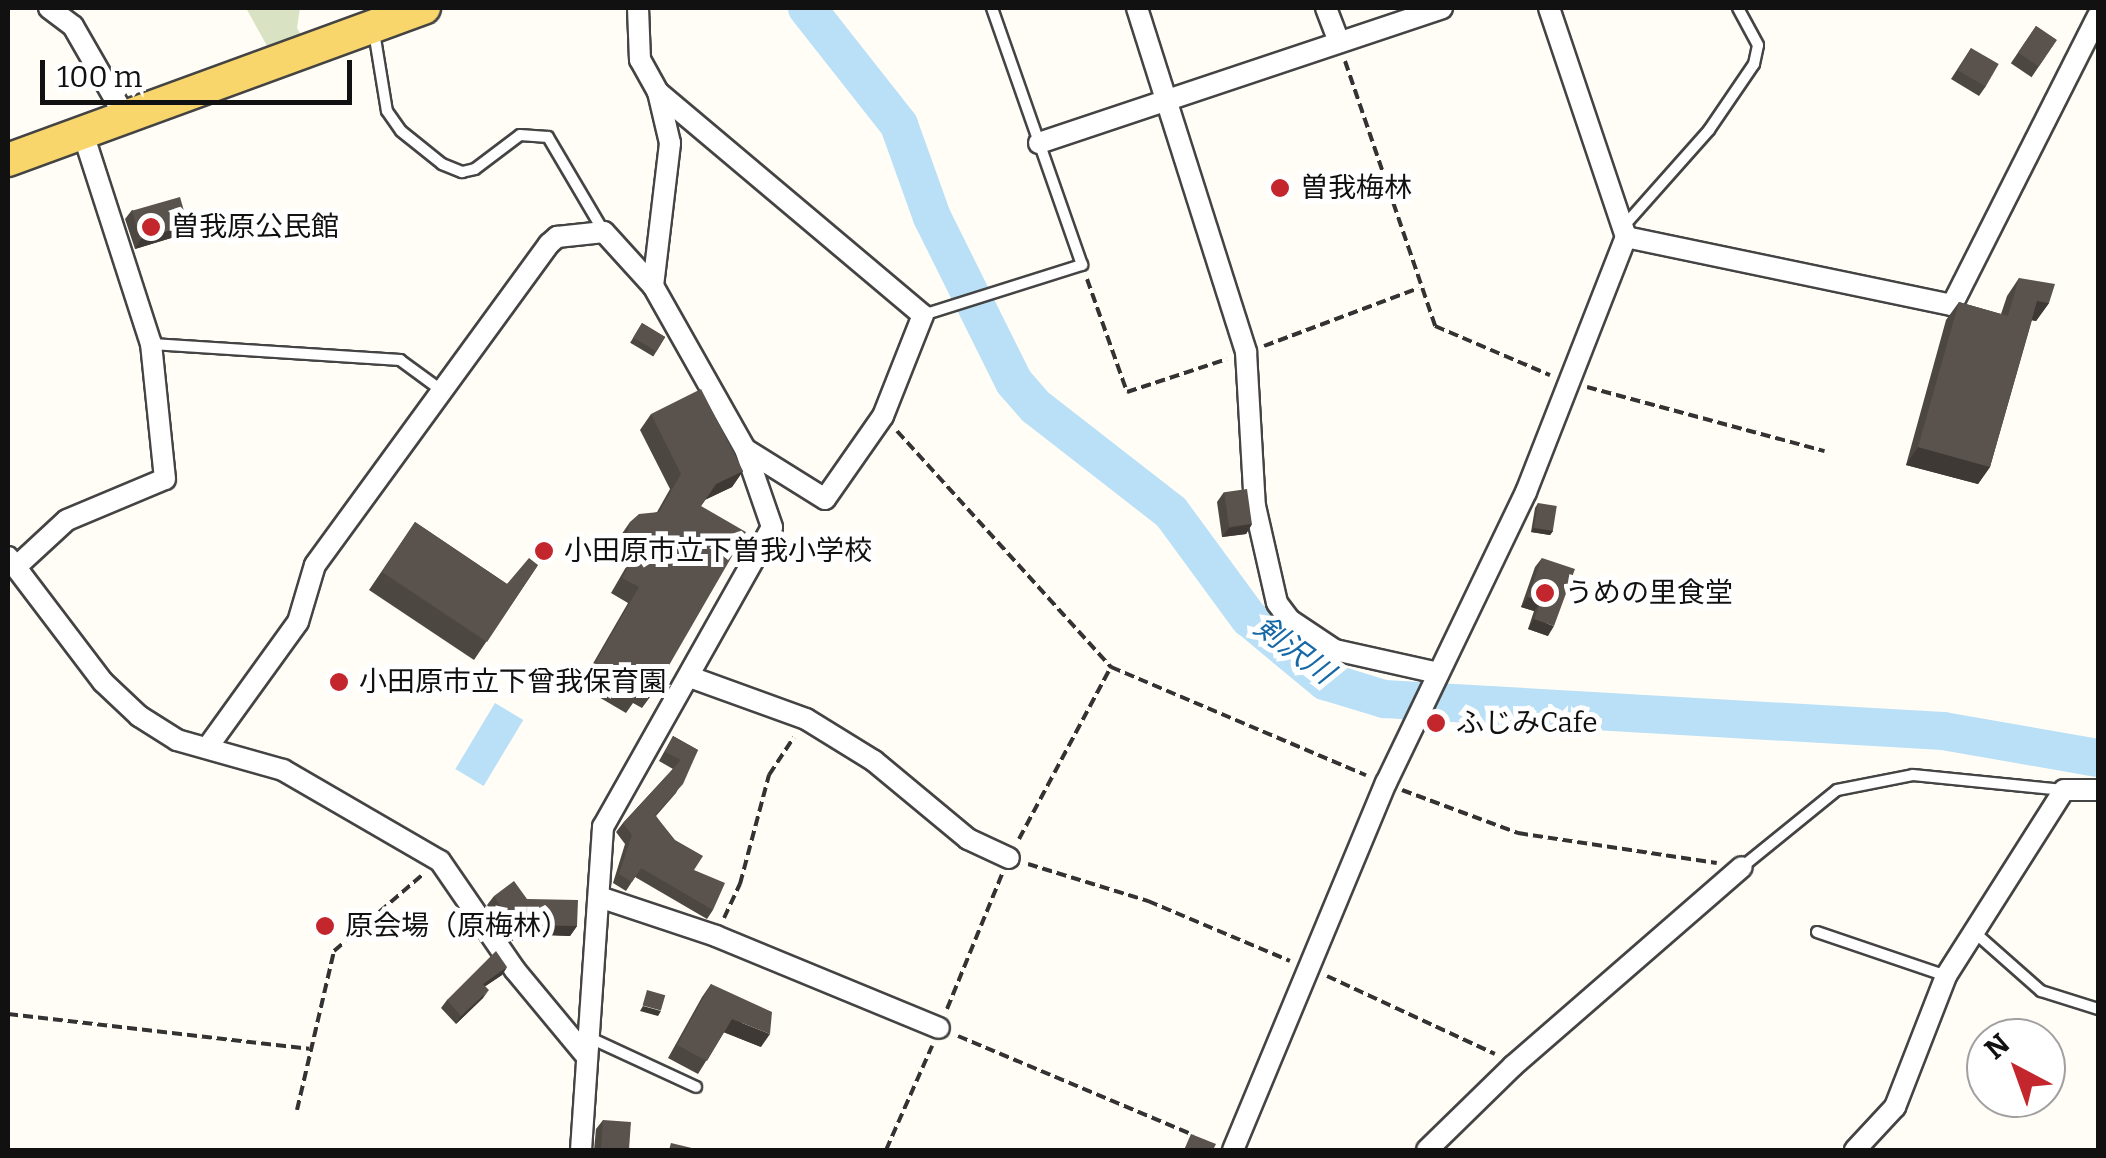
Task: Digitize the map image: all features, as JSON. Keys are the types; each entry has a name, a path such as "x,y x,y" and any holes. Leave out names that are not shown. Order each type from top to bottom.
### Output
{"main road":[{"path":"8,160 123,113 424,8"}],"street":[{"path":"49,8 73,26 123,113"},
{"path":"638,8 640,60 658,92 670,142 652,286"},
{"path":"1137,8 1169,97 1246,352 1257,520 1282,612 1334,650 1435,678"},
{"path":"1326,8 1339,42"},
{"path":"1039,143 1442,8"},
{"path":"1233,1150 1386,783 1526,492 1622,234 1549,8"},
{"path":"1622,234 1952,305 2098,16"},
{"path":"658,92 922,315 884,416 826,499 745,449"},
{"path":"83,132 151,344 165,479 158,487 67,520 12,562 103,682 165,732 283,770 440,861 515,970 585,1045"},
{"path":"207,748 298,622 315,565 549,244 557,237 604,232 652,286 745,449 772,527 603,827 585,1045 581,1150"},
{"path":"690,678 806,719 874,761 968,839 1008,858"},
{"path":"1855,1150 1896,1107 1946,976 2064,790 2098,790"},
{"path":"1428,1150 1513,1066 1742,867"},
{"path":"600,897 716,936 940,1028"}],"lane":[{"path":"922,315 1082,265 992,8"},
{"path":"1622,234 1709,130 1754,64 1758,45 1738,8"},
{"path":"372,26 387,111 401,131 462,172 475,169 520,135 548,137 604,232"},
{"path":"151,344 400,360 442,390"},
{"path":"1742,867 1837,790 1912,775 2064,790"},
{"path":"1972,930 2041,990 2098,1009"},
{"path":"1818,932 1946,976"},
{"path":"585,1045 696,1087"}],"path":[{"path":"1339,42 1438,330 1566,381 1825,451"},
{"path":"1082,265 1127,392 1421,288"},
{"path":"884,416 1111,667 1386,783 1518,833 1742,867"},
{"path":"886,1150 1008,858 1111,667"},
{"path":"716,936 740,884 768,775 806,719"},
{"path":"1008,858 1148,901 1470,1037 1513,1066"},
{"path":"298,1110 334,951 440,861"},
{"path":"8,1014 309,1049"},
{"path":"940,1028 1212,1143"}],"green space":[{"path":"246,8 300,8 297,28 305,42 271,53"}],"water":[{"path":"495,703 523,720 484,786 455,769"}],"building":[{"path":"2036,26 2057,40 2039,67 2018,53"},
{"path":"1971,48 1999,64 1986,87 1958,71"},
{"path":"180,197 188,225 140,239 132,211"},
{"path":"2019,278 2055,284 2049,303 2037,301 1990,467 1918,447 1959,302 2008,316"},
{"path":"642,323 665,337 656,351 633,338"},
{"path":"701,389 743,471 716,484 701,506 746,532 653,693 643,687 637,697 591,670 639,587 622,578 637,552 627,535 630,522 639,514 659,512 681,474 651,414"},
{"path":"1247,489 1252,524 1229,527 1224,492"},
{"path":"1538,503 1557,506 1553,531 1534,528"},
{"path":"415,522 507,584 529,558 538,565 487,642 382,572"},
{"name":"うめの里食堂","path":"1542,558 1575,569 1554,626 1534,619 1541,602 1528,597"},
{"path":"673,736 698,750 683,784 655,815 675,840 703,856 694,870 725,883 713,910 641,868 632,882 619,874 632,835 623,823 681,760 665,752"},
{"path":"514,881 527,899 578,900 577,926 528,925 519,932 494,896"},
{"path":"496,951 507,967 483,984 489,990 461,1016 447,1000"},
{"path":"711,984 772,1012 770,1034 732,1019 707,1061 677,1045"},
{"path":"647,990 665,995 661,1011 643,1005"},
{"path":"603,1120 631,1122 629,1150 601,1150"},
{"path":"1191,1134 1216,1144 1213,1150 1184,1150"},
{"path":"671,1143 700,1150 669,1150"}],"waterway":[{"name":"剣沢川","path":"807,8 899,125 932,217 1014,382 1036,407 1171,512 1249,618 1325,681 1384,699 1943,731 2098,758"}],"place":[{"name":"曽我梅林","path":"1280,188"},
{"name":"曽我原公民館","path":"151,227"},
{"name":"小田原市立下曽我小学校","path":"544,551"},
{"name":"うめの里食堂","path":"1545,593"},
{"name":"小田原市立下曾我保育園","path":"339,682"},
{"name":"ふじみCafe","path":"1436,723"},
{"name":"原会場（原梅林）","path":"325,926"}]}
